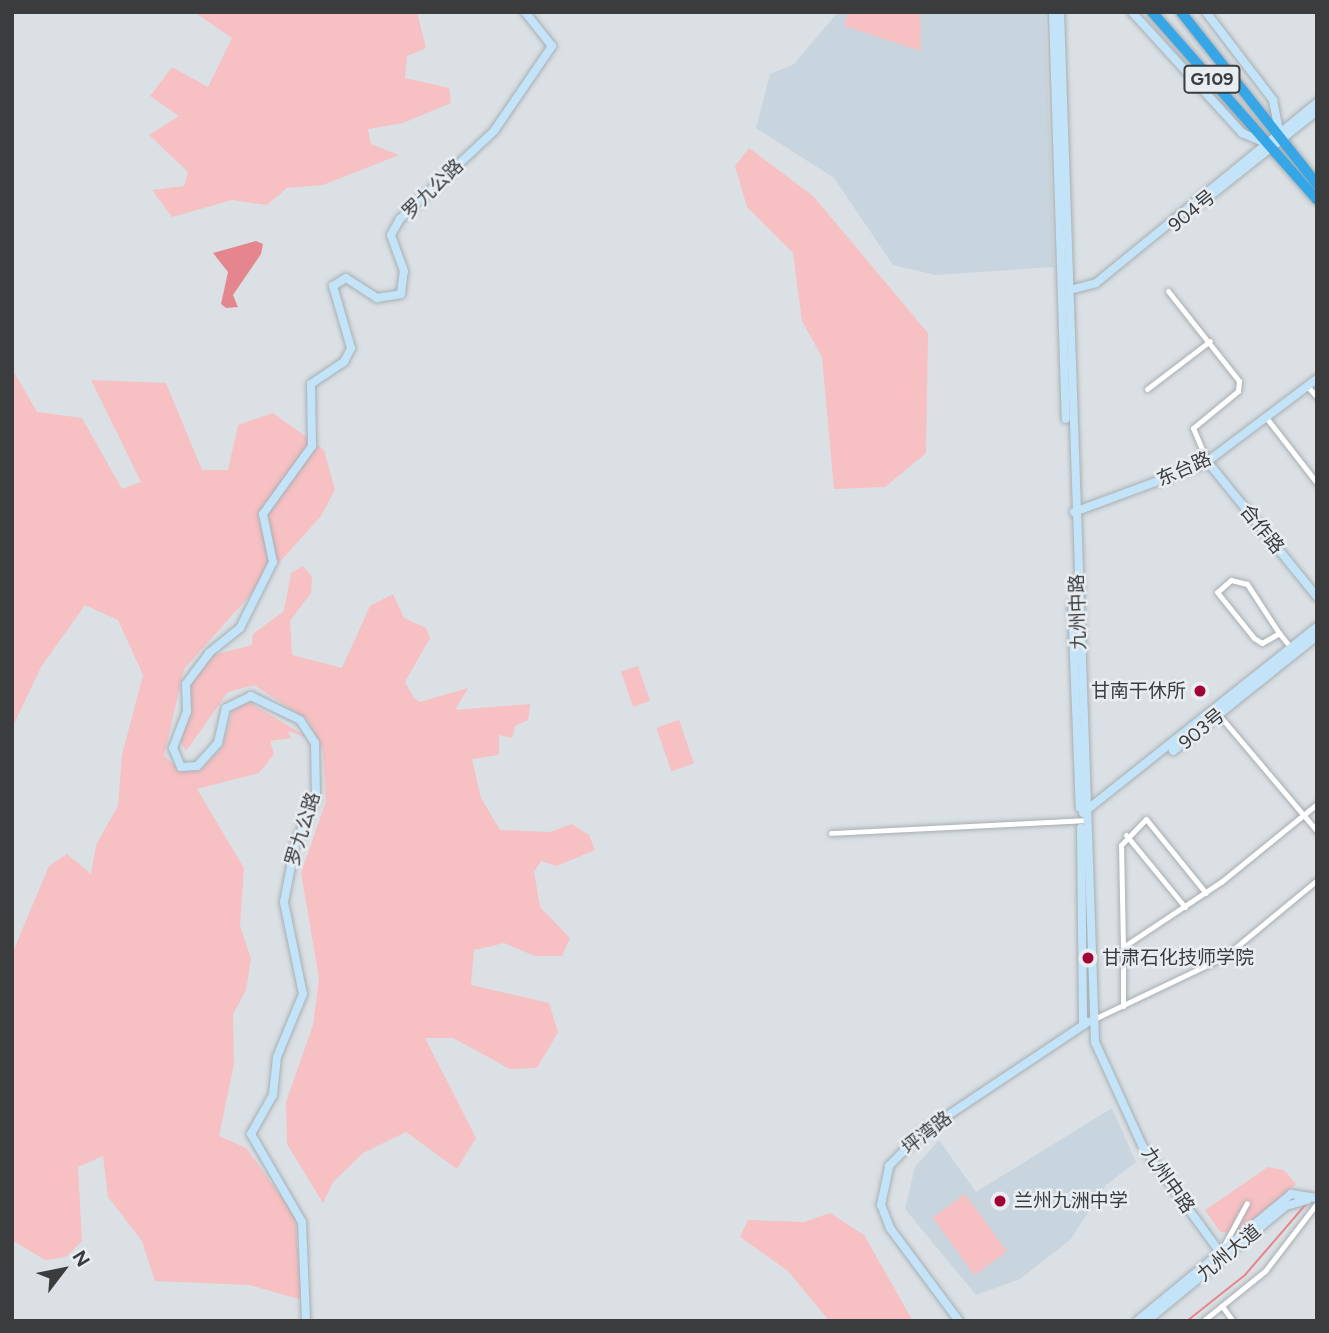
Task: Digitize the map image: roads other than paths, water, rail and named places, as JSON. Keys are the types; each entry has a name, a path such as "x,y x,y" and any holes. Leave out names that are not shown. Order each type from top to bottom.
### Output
{"highway":[{"name":"G109","path":"1152,12 1317,184"},
{"name":"G109","path":"1181,12 1317,200"}],"street":[{"name":"罗九公路","path":"306,1321 302,1222 251,1134 273,1095 277,1056 303,995 284,902 296,841 316,798 315,743 300,720 251,696 226,708 218,743 197,766 181,767 173,748 187,712 186,684 209,653 240,628 265,585 273,548 263,514 312,446 311,384 344,362 351,348 332,286 346,278 377,299 401,294 404,271 391,235 400,219 494,131 552,46 524,12"},
{"path":"1053,12 1083,817 1083,1024"},
{"name":"九州中路","path":"1060,12 1073,292 1074,512 1083,817 1096,1048 1136,1134 1222,1255"},
{"path":"1132,12 1242,133 1274,140"},
{"path":"1206,12 1273,100 1274,140"},
{"path":"1274,140 1317,103"},
{"name":"904号","path":"1062,297 1097,287 1274,140 1317,111"},
{"path":"1168,291 1239,381 1238,391 1193,428 1207,461"},
{"path":"1147,389 1210,341"},
{"name":"东台路","path":"1074,512 1207,461 1268,420 1317,379"},
{"path":"1308,387 1317,397"},
{"path":"1268,420 1317,483"},
{"name":"合作路","path":"1207,461 1317,597"},
{"path":"1279,633 1262,643 1254,638 1217,592 1231,580 1247,584 1293,650"},
{"path":"831,833 1083,817 1293,650 1317,627"},
{"name":"903号","path":"1083,817 1198,732 1293,650 1317,636"},
{"path":"1219,715 1317,831"},
{"path":"1123,947 1206,893 1317,804"},
{"path":"1123,1006 1126,835 1146,819 1206,893"},
{"path":"1126,835 1185,907"},
{"path":"1094,1019 1224,957 1317,880"},
{"name":"坪湾路","path":"960,1321 890,1228 881,1205 889,1166 920,1134 1094,1019"},
{"name":"九州大道","path":"1147,1321 1222,1255 1301,1197 1316,1200"},
{"path":"1203,1321 1265,1271 1316,1200"},
{"path":"1137,1321 1222,1255 1247,1203"},
{"path":"1222,1306 1233,1321"}],"waterway":[{"path":"1187,1321 1245,1275 1307,1203"}],"place":[{"name":"甘南干休所","path":"1200,691"},
{"name":"甘肃石化技师学院","path":"1088,958"},
{"name":"兰州九洲中学","path":"1000,1201"}]}
